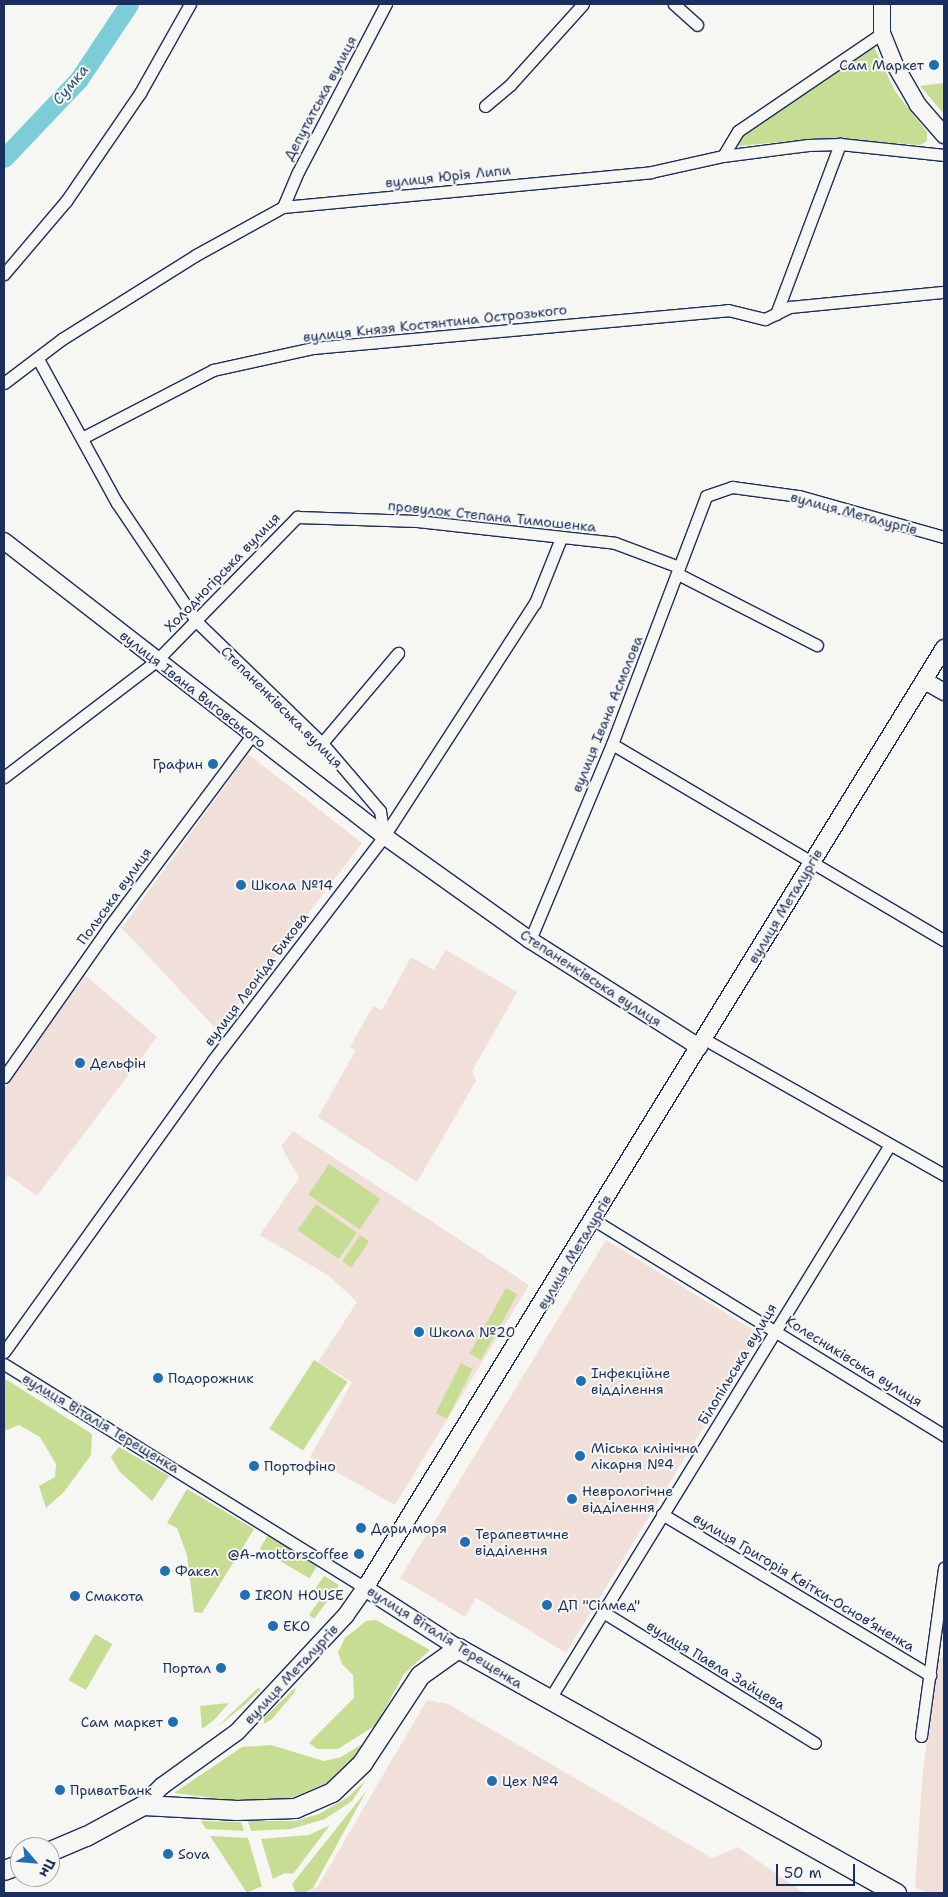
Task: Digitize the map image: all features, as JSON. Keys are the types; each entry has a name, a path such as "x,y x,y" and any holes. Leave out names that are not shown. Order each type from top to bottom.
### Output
{"main road":[{"path":"882,4 882,33 907,88 944,134"},
{"name":"вулиця Івана Виговського","path":"4,541 156,661 384,836"},
{"name":"вулиця Металургів","path":"60,1847 86,1836 144,1806 162,1786 237,1732 341,1620 365,1588 594,1220 944,648"},
{"path":"925,681 944,692"},
{"name":"Степаненківська вулиця","path":"384,836 530,940 701,1043"},
{"name":"вулиця Віталія Терещенка","path":"365,1588 458,1648 896,1893"},
{"name":"вулиця Металургів","path":"144,1806 237,1810 295,1808 332,1792 362,1763 420,1675 458,1648"}],"street":[{"path":"4,274 66,201 140,93 190,4"},
{"name":"Депутатська вулиця","path":"283,207 298,172 386,4"},
{"path":"485,106 510,85 583,4"},
{"path":"674,4 697,25"},
{"path":"723,156 738,131 882,33"},
{"path":"776,314 840,144"},
{"name":"вулиця Юрія Липи","path":"4,384 62,339 128,297 283,207 652,172 723,156 808,145 840,144 944,155"},
{"name":"вулиця Князя Костянтина Острозького","path":"82,438 213,370 313,348 728,310 765,319 790,307 944,292"},
{"name":"Степаненківська вулиця","path":"38,359 117,503 197,622 322,743 380,811 384,836"},
{"name":"вулиця Металургів","path":"706,496 732,487 799,496 944,536"},
{"name":"вулиця Івана Асмолова","path":"530,940 612,744 706,496"},
{"name":"Холодногірська вулиця","path":"4,777 156,661 197,622 297,517"},
{"name":"провулок Степана Тимошенка","path":"297,517 417,521 615,543 679,570 817,645"},
{"name":"вулиця Леоніда Бикова","path":"4,1352 219,1052 384,836 535,603 561,538"},
{"path":"322,743 398,653"},
{"name":"Польська вулиця","path":"4,1076 109,927 252,735"},
{"path":"612,744 944,940"},
{"name":"Степаненківська вулиця","path":"701,1043 944,1175"},
{"name":"Білопільська вулиця","path":"549,1700 774,1330 889,1146"},
{"name":"Колесниківська вулиця","path":"594,1220 944,1435"},
{"name":"вулиця Віталія Терещенка","path":"4,1364 365,1588"},
{"name":"вулиця Григорія Квітки-Основʼяненка","path":"662,1514 930,1675"},
{"path":"921,1736 944,1568"},
{"name":"вулиця Павла Зайцева","path":"602,1612 815,1743"}],"shaded area":[{"name":"Школа №14","path":"248,754 362,843 218,1031 122,928"},
{"path":"446,950 517,992 472,1071 476,1081 417,1182 318,1117 356,1050 350,1047 373,1006 382,1010 411,957 434,970"},
{"name":"Дельфін","path":"84,974 157,1037 37,1196 8,1175 4,1181 4,1089"},
{"name":"Школа №20","path":"293,1131 529,1285 395,1505 310,1457 352,1382 318,1362 357,1302 329,1276 260,1235 299,1178 281,1146"},
{"name":"Міська клінічна лікарня №4","path":"606,1240 760,1334 566,1653 476,1598 465,1617 400,1578"},
{"path":"944,1655 944,1893 927,1893 915,1887 923,1770 937,1662"},
{"name":"Цех №4","path":"427,1700 448,1704 712,1858 738,1847 804,1893 307,1893 318,1886"}],"green space":[{"path":"873,45 895,91 927,132 927,141 920,145 822,138 738,146 742,135"},
{"path":"944,83 944,114 920,86"},
{"path":"329,1164 380,1199 360,1229 308,1195"},
{"path":"316,1204 357,1233 339,1259 298,1230"},
{"path":"360,1235 369,1241 351,1268 342,1262"},
{"path":"506,1288 517,1294 481,1360 470,1354"},
{"path":"314,1360 348,1382 303,1451 269,1429"},
{"path":"461,1363 473,1369 447,1419 436,1413"},
{"path":"4,1378 92,1434 91,1455 64,1492 46,1508 39,1486 55,1477 56,1464 40,1437 19,1425 4,1431"},
{"path":"119,1447 169,1476 152,1501 119,1471 111,1457"},
{"path":"187,1489 254,1529 202,1613 194,1612 187,1555 177,1528 167,1523"},
{"path":"268,1535 318,1565 309,1579 260,1549"},
{"path":"324,1576 339,1585 314,1619 309,1615 321,1598 315,1589"},
{"path":"376,1620 430,1650 404,1674 376,1725 338,1749 317,1749 309,1743 354,1698 353,1675 342,1664 338,1652 345,1638 366,1621"},
{"path":"95,1634 112,1644 86,1690 68,1680"},
{"path":"259,1687 260,1690 247,1703 216,1728"},
{"path":"296,1687 294,1693 272,1719 264,1724 264,1718"},
{"path":"229,1703 214,1720 202,1729 200,1706"},
{"path":"369,1740 349,1767 331,1781 289,1799 238,1801 174,1793 242,1747 271,1745 324,1761 341,1757"},
{"path":"366,1780 352,1801 325,1819 291,1829 251,1831 248,1821 295,1821 319,1814 348,1797"},
{"path":"367,1790 313,1888 305,1893 296,1893 292,1884"},
{"path":"201,1821 241,1822 244,1831 206,1829"},
{"path":"330,1825 293,1874 285,1873 273,1879 261,1839 309,1835"},
{"path":"210,1836 248,1838 262,1886 247,1893"}],"waterway":[{"name":"Сумка","path":"4,158 79,79 129,4"}],"place":[{"name":"Сам Маркет","path":"934,65"},
{"name":"Графин","path":"213,764"},
{"name":"Школа №14","path":"241,885"},
{"name":"Дельфін","path":"80,1063"},
{"name":"Школа №20","path":"419,1332"},
{"name":"Подорожник","path":"158,1378"},
{"name":"Інфекційне відділення","path":"581,1381"},
{"name":"Міська клінічна лікарня №4","path":"580,1456"},
{"name":"Портофіно","path":"254,1466"},
{"name":"Неврологічне відділення","path":"572,1499"},
{"name":"Дари моря","path":"361,1528"},
{"name":"Терапевтичне відділення","path":"465,1542"},
{"name":"@A-mottorscoffee","path":"359,1554"},
{"name":"Факел","path":"165,1571"},
{"name":"IRON HOUSE","path":"245,1595"},
{"name":"Смакота","path":"75,1596"},
{"name":"ДП \"Сілмед\"","path":"547,1605"},
{"name":"ЕКО","path":"273,1626"},
{"name":"Портал","path":"221,1668"},
{"name":"Сам маркет","path":"173,1722"},
{"name":"Цех №4","path":"492,1781"},
{"name":"ПриватБанк","path":"60,1790"},
{"name":"Sova","path":"168,1854"}]}
